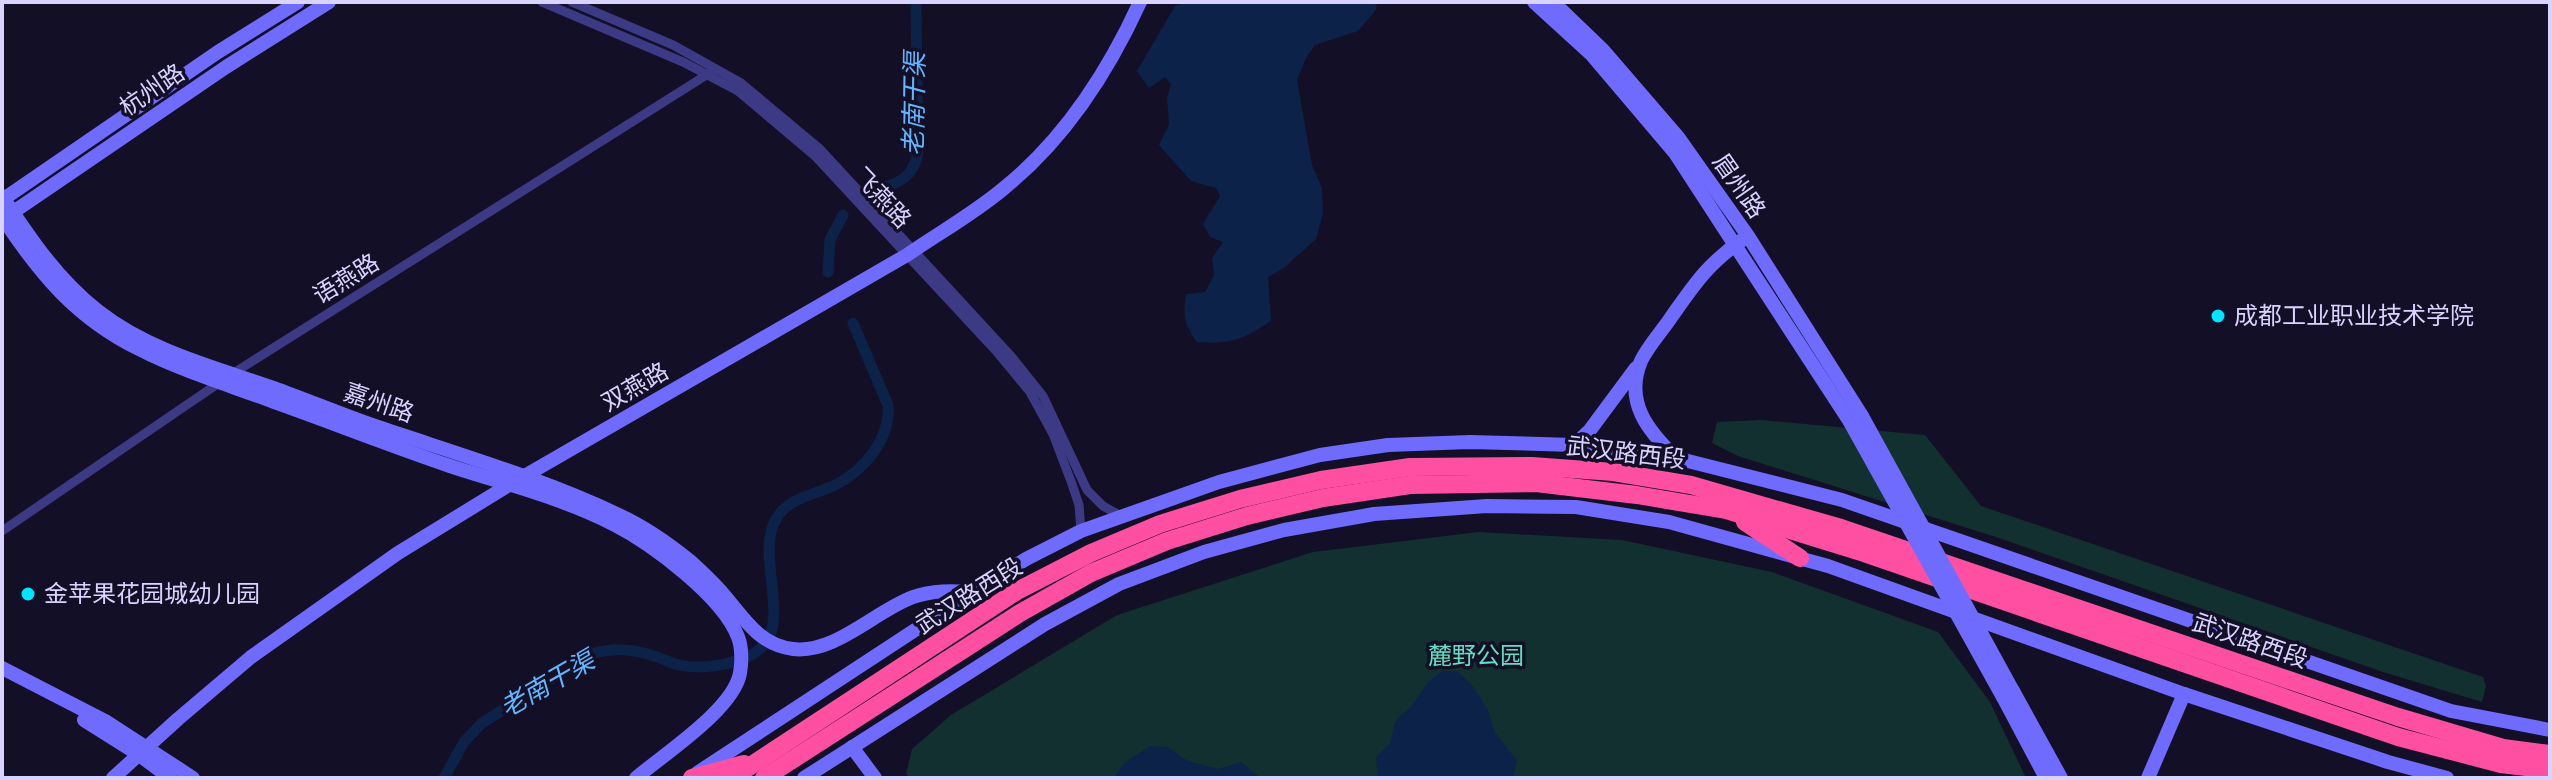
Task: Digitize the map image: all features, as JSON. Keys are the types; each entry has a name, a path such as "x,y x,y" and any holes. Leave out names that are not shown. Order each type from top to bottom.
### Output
{"highway":[{"name":"武汉路西段","path":"761,769 1017,591 1091,553 1160,524 1240,499 1321,480 1410,467 1516,466 1613,472 1691,485 1841,528 2398,717 2503,748 2550,754"},
{"name":"武汉路西段","path":"732,778 761,769 1091,573 1167,541 1247,516 1323,498 1410,485 1536,483 1726,510 1864,553 2398,737 2501,764 2550,770"},
{"path":"1726,510 1800,558"},
{"path":"691,778 761,769"}],"main road":[{"name":"杭州路","path":"3,198 218,52 298,2"},
{"name":"杭州路","path":"5,217 226,67 329,2"},
{"name":"双燕路","path":"113,778 251,657 398,553 968,216 1006,187 1044,149 1090,93 1122,41 1140,2"},
{"path":"1534,2 1591,54 1675,153 1805,350 1856,419 2008,694 2061,778"},
{"name":"眉州路","path":"1553,2 1603,50 1678,137 1748,236 1856,419"},
{"name":"嘉州路","path":"3,198 5,217 61,279 121,327 172,353 524,476 639,525 691,562 724,594 757,634 776,646 792,649 818,647 910,598 943,591 973,592"},
{"path":"5,217 35,265 79,311 138,349 219,383 589,513 646,542 685,573 734,628 741,649 741,669 733,691 713,715 636,778"},
{"path":"1574,445 1590,430 1705,269 1748,236"},
{"path":"1641,361 1635,387 1637,405 1645,425 1676,458"},
{"path":"691,778 973,592 1026,559 1081,531 1219,482 1320,455 1388,445 1470,442 1574,445 1676,458 1842,500 2451,711 2550,730"},
{"path":"804,778 1045,624 1119,584 1204,552 1284,530 1374,514 1487,506 1576,507 1669,522 1800,558 2184,694 2388,762 2447,778"},
{"path":"2,668 107,722 170,778"},
{"path":"2,679 193,778"},
{"path":"2008,694 2046,778"},
{"path":"2148,778 2184,694"},
{"path":"852,747 875,778"}],"street":[{"name":"飞燕路","path":"542,2 712,72"},
{"name":"飞燕路","path":"572,2 673,45 738,91 815,156 1011,356 1043,396 1087,490 1103,506 1121,516"},
{"name":"语燕路","path":"2,531 232,374 712,72"},
{"name":"飞燕路","path":"910,253 1030,392 1053,434 1072,484 1079,505 1081,531"}],"green space":[{"path":"1761,420 1925,435 1981,506 2483,677 2486,686 2482,702 2383,672 1999,538 1738,456 1712,443 1717,422"},
{"name":"麓野公园","path":"1479,532 1622,540 1772,572 1938,632 1990,702 2026,778 911,778 906,774 912,749 951,715 1117,615 1313,552"}],"water":[{"path":"1187,2 1377,2 1376,10 1358,31 1315,45 1297,80 1312,165 1322,188 1323,213 1316,239 1284,268 1268,277 1271,321 1244,337 1220,342 1197,342 1187,325 1185,308 1186,294 1205,292 1214,275 1212,258 1223,242 1210,237 1203,224 1220,196 1216,188 1191,181 1159,145 1169,124 1167,98 1171,84 1165,77 1149,88 1137,71 1175,6"},
{"path":"1442,671 1457,671 1472,685 1488,710 1495,732 1517,761 1513,778 1378,777 1376,757 1391,742 1394,725 1429,681"},
{"path":"1150,746 1167,747 1188,761 1218,769 1241,762 1261,778 1114,778 1124,763"}],"waterway":[{"name":"老南干渠","path":"883,188 907,176 918,152 916,2"},
{"name":"老南干渠","path":"828,272 830,240 843,215"},
{"name":"老南干渠","path":"444,778 464,742 482,723 591,654 608,650 632,651 676,664 707,667 743,659 765,644 772,629 774,612 769,554 770,535 776,519 787,506 833,486 855,472 873,453 885,430 888,405 853,323"}],"place":[{"name":"成都工业职业技术学院","path":"2218,316"},
{"name":"金苹果花园城幼儿园","path":"28,594"}]}
